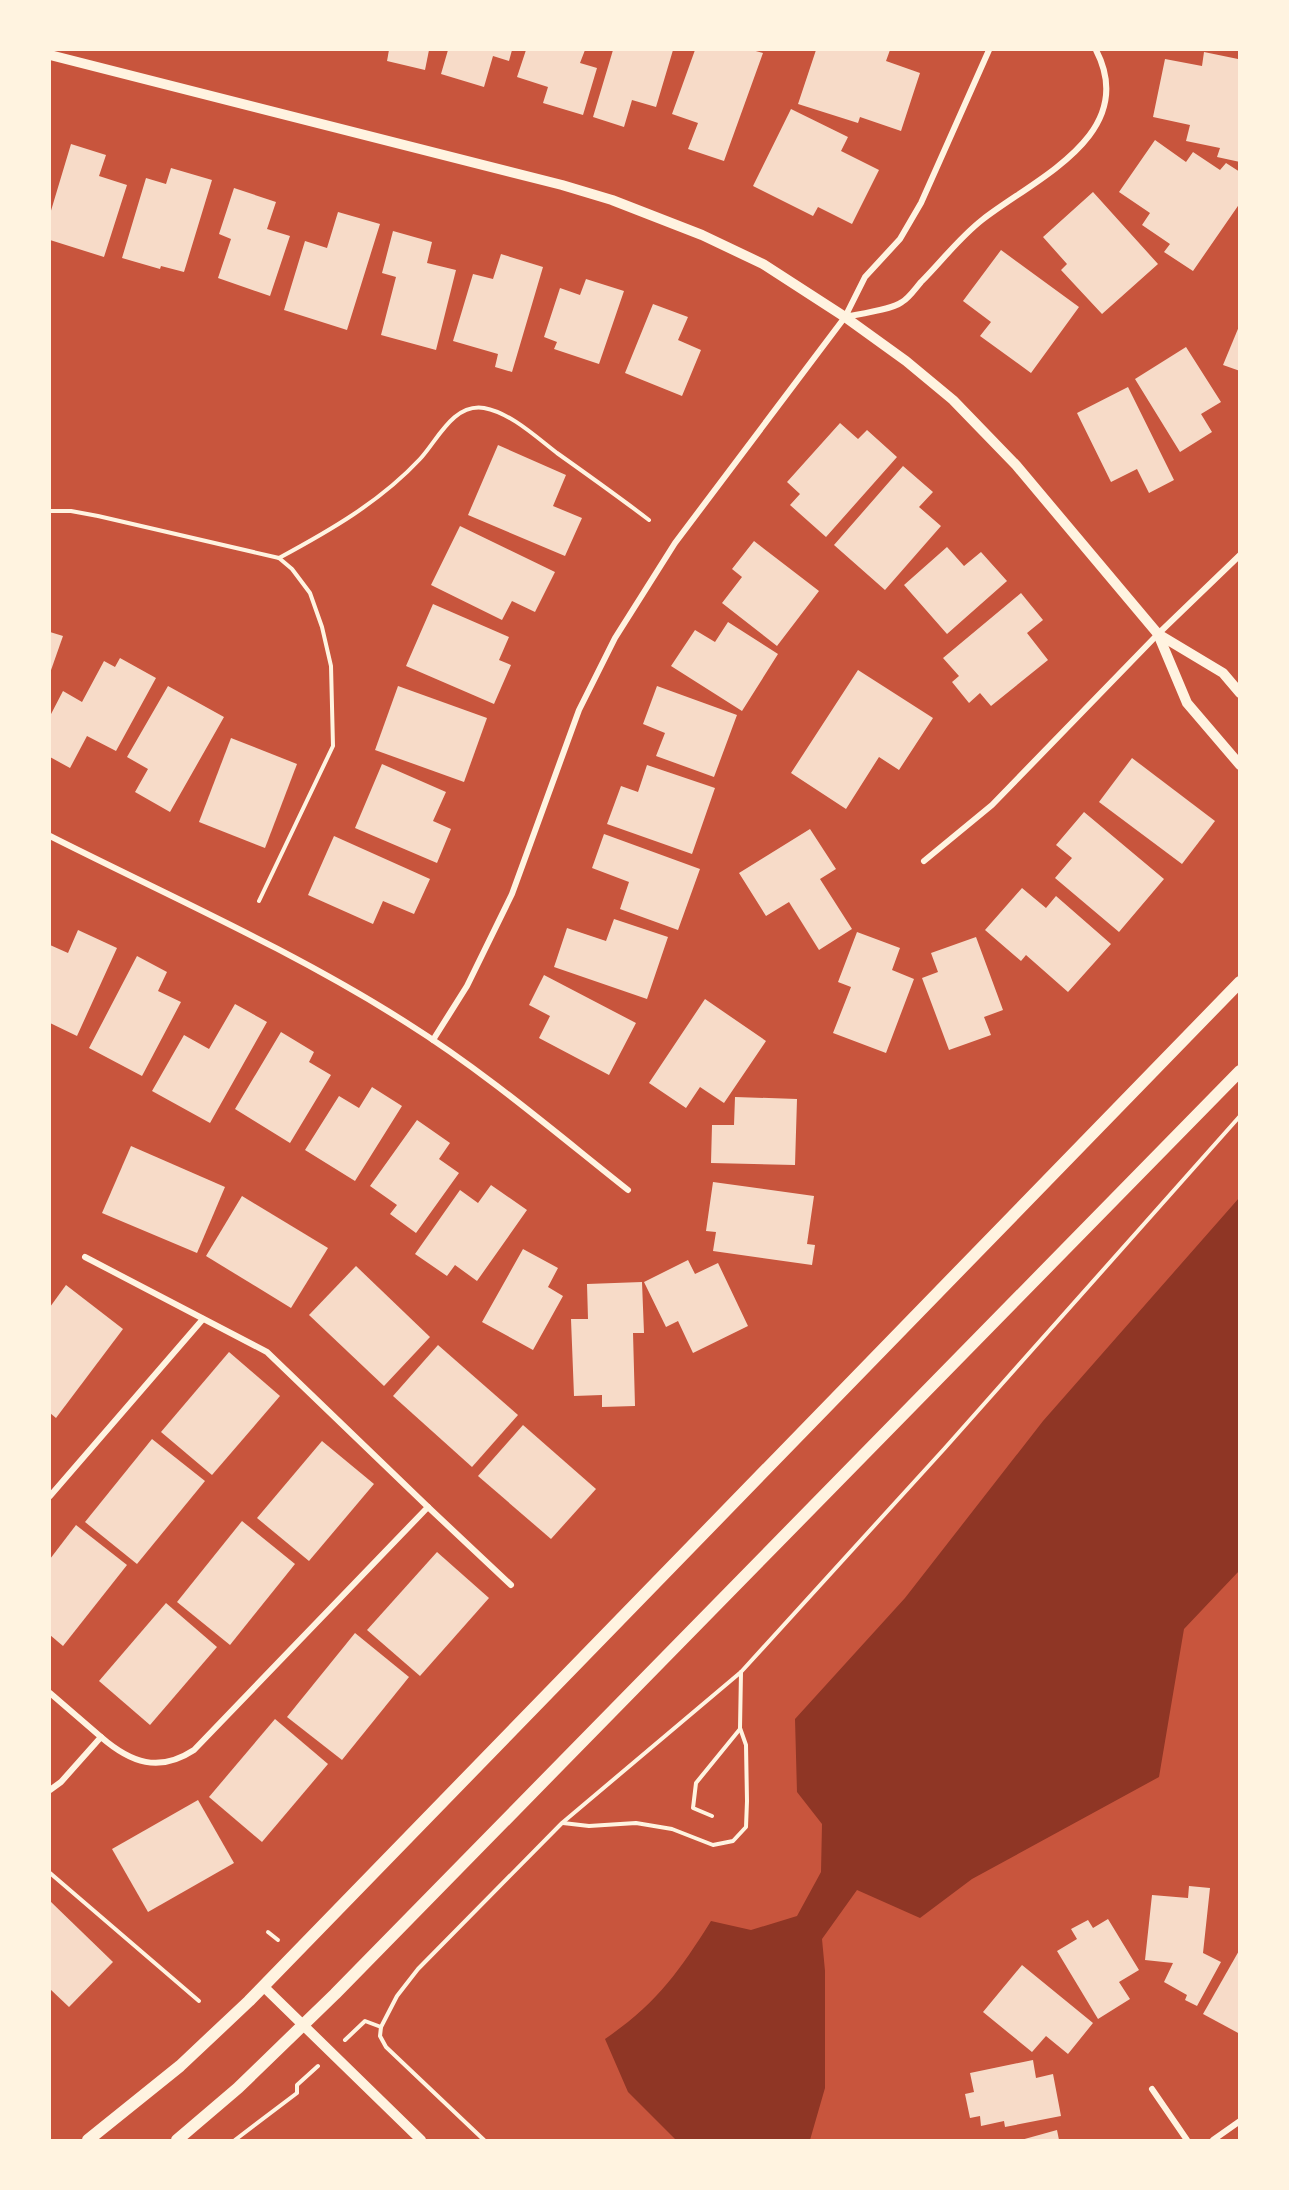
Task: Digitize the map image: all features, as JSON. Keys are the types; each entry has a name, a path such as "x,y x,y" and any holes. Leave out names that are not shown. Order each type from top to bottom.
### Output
{"main road":[{"path":"88,2140 180,2066 263,1986 1239,982"},
{"path":"177,2140 238,2088 302,2025 1239,1071"}],"street":[{"path":"434,1041 467,986 512,894 579,710 615,638 675,543 845,317 865,278 910,222 989,50"},
{"path":"845,317 902,303 982,220 1064,164 1076,152 1095,126 1106,89 1105,72 1096,50"},
{"path":"50,55 551,182 612,200 702,234 763,264 845,317 914,368 953,400 987,434 1158,634 1187,702 1239,765"},
{"path":"924,861 992,805 1158,634 1239,555"},
{"path":"1158,634 1223,674 1239,693"},
{"path":"50,836 305,964 434,1041 628,1190"},
{"path":"85,1257 267,1352 511,1586"},
{"path":"50,1496 203,1319"},
{"path":"50,1693 119,1752 156,1764 182,1758 194,1750 428,1507"},
{"path":"50,1790 61,1782 101,1737"},
{"path":"263,1986 421,2140"},
{"path":"1152,2089 1187,2140"},
{"path":"1213,2140 1239,2121"}],"path":[{"path":"279,558 330,530 391,486 420,459 459,413 483,408 515,421 649,520"},
{"path":"50,511 89,514 279,558 292,569 310,593 322,627 331,666 333,746 259,901"},
{"path":"484,2140 386,2047 380,2036 381,2026 397,1996 418,1969 562,1823 741,1672 945,1448 1239,1116"},
{"path":"562,1823 589,1826 636,1823 672,1829 713,1845 733,1841 746,1827 746,1745 740,1728 741,1672"},
{"path":"712,1816 693,1808 696,1783 740,1728"},
{"path":"50,1873 199,2001"},
{"path":"268,1932 281,1942"},
{"path":"365,2022 381,2026"},
{"path":"235,2140 297,2093 297,2085"}],"shaded area":[{"path":"1239,1198 1239,1571 1184,1629 1159,1777 972,1879 920,1918 857,1890 822,1939 825,1971 825,2088 810,2140 676,2140 628,2092 605,2039 653,2000 677,1972 711,1921 751,1930 797,1916 821,1872 822,1824 797,1792 795,1719 905,1598 1043,1421"}],"building":[{"path":"389,50 429,50 425,70 387,61"},
{"path":"448,50 512,50 509,61 493,56 484,87 441,74"},
{"path":"526,50 585,50 580,63 597,68 583,115 543,103 548,87 517,77"},
{"path":"613,50 673,50 656,107 632,100 624,127 593,117"},
{"path":"695,50 752,50 763,53 724,161 688,149 698,123 672,114"},
{"path":"816,50 890,50 886,61 920,73 901,131 860,117 858,123 798,104"},
{"path":"1204,52 1238,59 1240,54 1240,162 1217,157 1220,148 1186,141 1190,125 1153,117 1165,59 1202,66"},
{"path":"791,109 848,137 841,151 879,170 852,224 818,207 813,216 753,186"},
{"path":"1155,140 1186,162 1193,152 1220,170 1226,163 1240,172 1240,203 1193,271 1164,252 1170,244 1142,225 1150,213 1119,192"},
{"path":"71,144 106,155 99,176 127,185 104,257 50,240 50,214"},
{"path":"171,168 212,180 184,272 161,266 160,269 122,258 146,178 166,184"},
{"path":"234,188 276,202 267,229 290,236 270,296 218,278 231,239 219,234"},
{"path":"1093,192 1158,264 1102,314 1061,270 1067,264 1043,237"},
{"path":"338,212 380,224 347,330 284,310 305,241 327,248"},
{"path":"393,231 432,242 427,263 456,270 436,350 381,335 396,277 382,273"},
{"path":"1001,250 1079,307 1031,373 980,336 991,322 963,301"},
{"path":"501,254 543,267 512,372 495,367 498,354 453,341 473,274 493,279"},
{"path":"586,279 624,291 599,364 554,349 557,342 544,337 560,288 580,295"},
{"path":"653,304 688,317 678,340 701,350 682,396 625,373"},
{"path":"1240,324 1240,371 1223,365"},
{"path":"1186,347 1221,402 1201,414 1212,432 1180,452 1135,379"},
{"path":"1128,387 1174,480 1149,493 1137,469 1111,482 1077,413"},
{"path":"840,423 858,439 867,430 897,457 826,537 790,505 800,494 787,482"},
{"path":"498,445 566,475 553,506 582,518 565,556 468,515"},
{"path":"903,466 933,492 919,507 941,526 885,590 834,545"},
{"path":"460,526 555,572 535,612 512,601 502,620 431,585"},
{"path":"754,541 819,591 777,646 722,603 742,577 732,569"},
{"path":"947,547 964,566 981,552 1007,581 947,634 904,585"},
{"path":"1021,593 1043,620 1027,633 1048,660 991,706 980,693 969,703 952,682 959,676 943,658"},
{"path":"433,604 509,637 499,660 511,665 494,704 406,666"},
{"path":"728,622 778,654 742,711 671,666 695,630 715,642"},
{"path":"50,632 63,636 50,673"},
{"path":"120,658 156,678 116,751 87,736 70,768 50,757 50,716 63,691 82,702 104,661 115,667"},
{"path":"858,670 933,718 899,770 879,757 846,809 791,773"},
{"path":"168,686 224,717 170,812 135,792 148,769 127,757"},
{"path":"398,686 487,718 464,782 375,750"},
{"path":"657,686 737,715 714,777 656,756 665,733 643,724"},
{"path":"231,738 297,764 265,848 199,822"},
{"path":"1132,758 1215,821 1182,864 1099,802"},
{"path":"382,764 446,792 433,821 451,829 437,863 355,828"},
{"path":"647,765 715,788 692,854 607,824 621,786 638,792"},
{"path":"1084,812 1164,879 1119,932 1055,878 1072,858 1056,845"},
{"path":"810,829 836,869 820,879 852,929 819,950 789,902 766,916 739,873"},
{"path":"604,834 700,869 678,930 620,909 629,882 592,868"},
{"path":"334,836 430,879 414,914 383,901 373,924 308,895"},
{"path":"1022,888 1046,908 1056,896 1111,944 1068,992 1026,955 1021,961 985,930"},
{"path":"614,919 668,937 647,999 554,967 567,928 606,941"},
{"path":"78,930 117,948 77,1036 50,1023 50,945 68,953"},
{"path":"857,932 900,948 892,970 914,979 886,1053 833,1033 851,987 838,982"},
{"path":"976,937 1003,1010 984,1017 991,1035 949,1050 922,978 938,972 931,953"},
{"path":"137,956 167,972 158,991 181,1002 142,1076 89,1048"},
{"path":"544,975 636,1023 609,1075 539,1038 550,1016 529,1005"},
{"path":"705,999 766,1041 724,1103 700,1087 686,1108 649,1083"},
{"path":"235,1004 267,1022 210,1123 152,1091 184,1035 209,1049"},
{"path":"281,1032 314,1052 309,1062 331,1075 290,1143 235,1109"},
{"path":"372,1087 402,1106 355,1181 305,1150 339,1096 359,1108"},
{"path":"735,1097 797,1099 795,1165 711,1163 712,1125 734,1125"},
{"path":"417,1120 450,1143 439,1159 459,1173 416,1233 390,1214 397,1205 370,1186"},
{"path":"131,1146 225,1187 197,1253 102,1213"},
{"path":"713,1182 814,1196 807,1244 815,1245 812,1265 713,1251 716,1232 706,1231"},
{"path":"491,1185 527,1210 477,1281 455,1265 447,1276 415,1254 460,1190 478,1203"},
{"path":"242,1196 328,1248 291,1308 206,1256"},
{"path":"523,1249 558,1268 548,1287 563,1296 533,1350 482,1322"},
{"path":"688,1260 695,1274 718,1263 748,1326 693,1353 678,1321 666,1327 644,1282"},
{"path":"356,1266 430,1337 384,1386 309,1315"},
{"path":"642,1282 644,1333 633,1333 635,1406 602,1407 602,1395 574,1396 571,1319 588,1319 587,1284"},
{"path":"66,1285 123,1329 56,1418 50,1413 50,1307"},
{"path":"438,1345 518,1415 472,1467 393,1396"},
{"path":"229,1352 280,1396 212,1475 161,1432"},
{"path":"523,1425 596,1489 551,1539 478,1476"},
{"path":"152,1439 205,1481 137,1564 85,1522"},
{"path":"322,1441 374,1484 309,1561 257,1518"},
{"path":"242,1521 295,1564 230,1645 177,1602"},
{"path":"76,1525 127,1565 63,1646 50,1635 50,1559"},
{"path":"437,1552 489,1598 420,1676 367,1630"},
{"path":"166,1603 217,1647 150,1725 99,1681"},
{"path":"355,1633 409,1677 342,1760 287,1717"},
{"path":"275,1719 328,1764 262,1842 209,1797"},
{"path":"198,1800 234,1863 148,1912 112,1849"},
{"path":"1189,1886 1210,1888 1203,1953 1221,1962 1197,2006 1185,2000 1187,1995 1164,1982 1173,1963 1145,1960 1152,1895 1188,1898"},
{"path":"50,1901 113,1962 69,2007 50,1989"},
{"path":"1108,1919 1139,1970 1119,1982 1130,1999 1098,2019 1057,1951 1077,1939 1071,1929 1088,1920 1093,1928"},
{"path":"1240,1949 1240,2034 1203,2014"},
{"path":"1022,1965 1093,2023 1068,2054 1046,2036 1032,2052 983,2012"},
{"path":"1033,2060 1036,2078 1053,2074 1061,2116 1005,2127 1004,2121 981,2126 980,2116 970,2118 965,2094 974,2092 970,2073"},
{"path":"1057,2130 1059,2140 1021,2140"}]}
